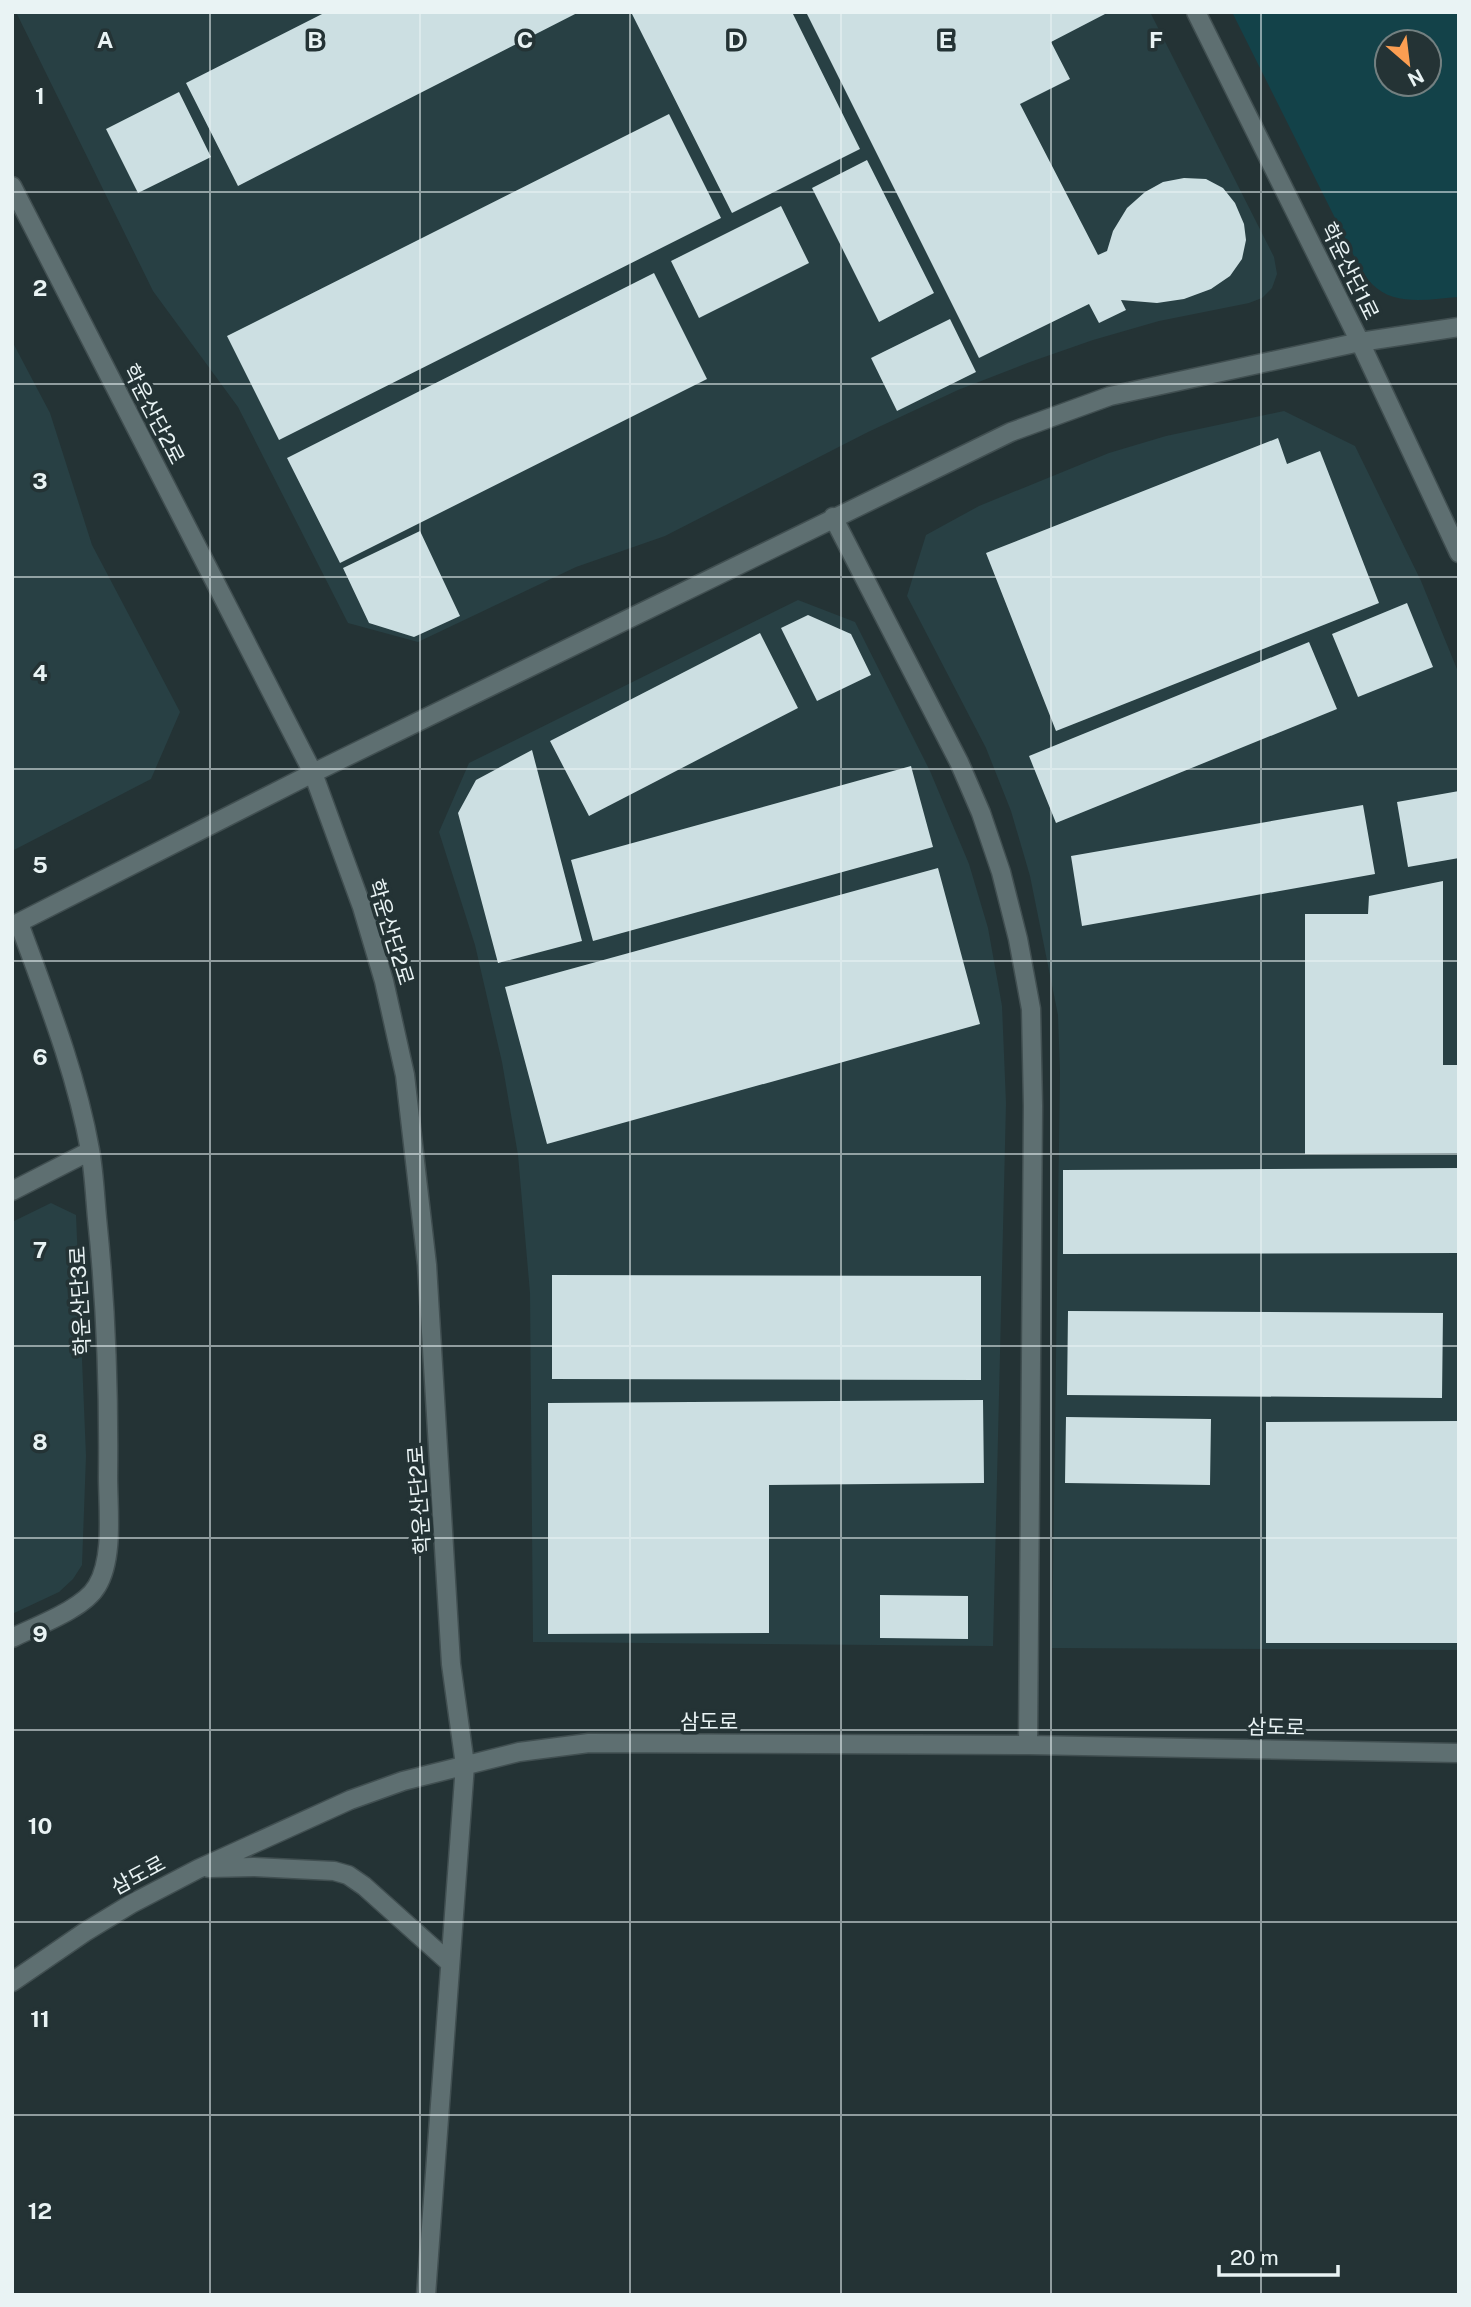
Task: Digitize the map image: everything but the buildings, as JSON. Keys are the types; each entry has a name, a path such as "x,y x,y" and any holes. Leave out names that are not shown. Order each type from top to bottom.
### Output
{"street":[{"name":"학운산단1로","path":"1196,12 1360,342 1459,553"},
{"name":"학운산단2로","path":"12,186 313,773 362,907 384,982 405,1074 427,1265 452,1664 465,1765 426,2295"},
{"name":"학운산단3로","path":"12,1638 81,1603 96,1588 105,1569 108,1537 104,1287 90,1151 55,1023 15,925 313,773 1011,432 1064,411 1122,393 1360,342 1459,327"},
{"path":"834,517 981,813 1008,899 1031,1009 1033,1106 1028,1745"},
{"path":"12,1191 90,1151"},
{"name":"삼도로","path":"12,1982 131,1903 198,1869 350,1800 403,1781 519,1752 589,1743 1028,1745 1459,1753"},
{"path":"198,1869 254,1867 334,1871 348,1875 364,1886 450,1963"}],"shaded area":[{"path":"16,12 1150,12 1274,257 1277,274 1272,288 1262,298 1249,303 1159,321 1093,340 958,390 868,432 665,536 576,567 418,642 348,623 238,407 153,291"},
{"path":"1232,12 1459,12 1459,297 1402,299 1381,291 1365,274"},
{"path":"12,341 50,413 92,545 180,712 151,779 12,851"},
{"path":"1284,411 1355,446 1421,581 1459,674 1459,1650 1052,1648 1060,1072 1058,1015 1030,876 1011,811 986,748 907,596 926,535 979,506 1109,453 1166,436"},
{"path":"798,600 855,622 930,771 969,864 988,928 1002,1006 1006,1103 993,1646 533,1642 530,1293 518,1155 502,1062 475,945 439,832 469,763"},
{"path":"51,1203 76,1215 86,1456 82,1565 73,1579 59,1592 12,1614 12,1222"}]}
